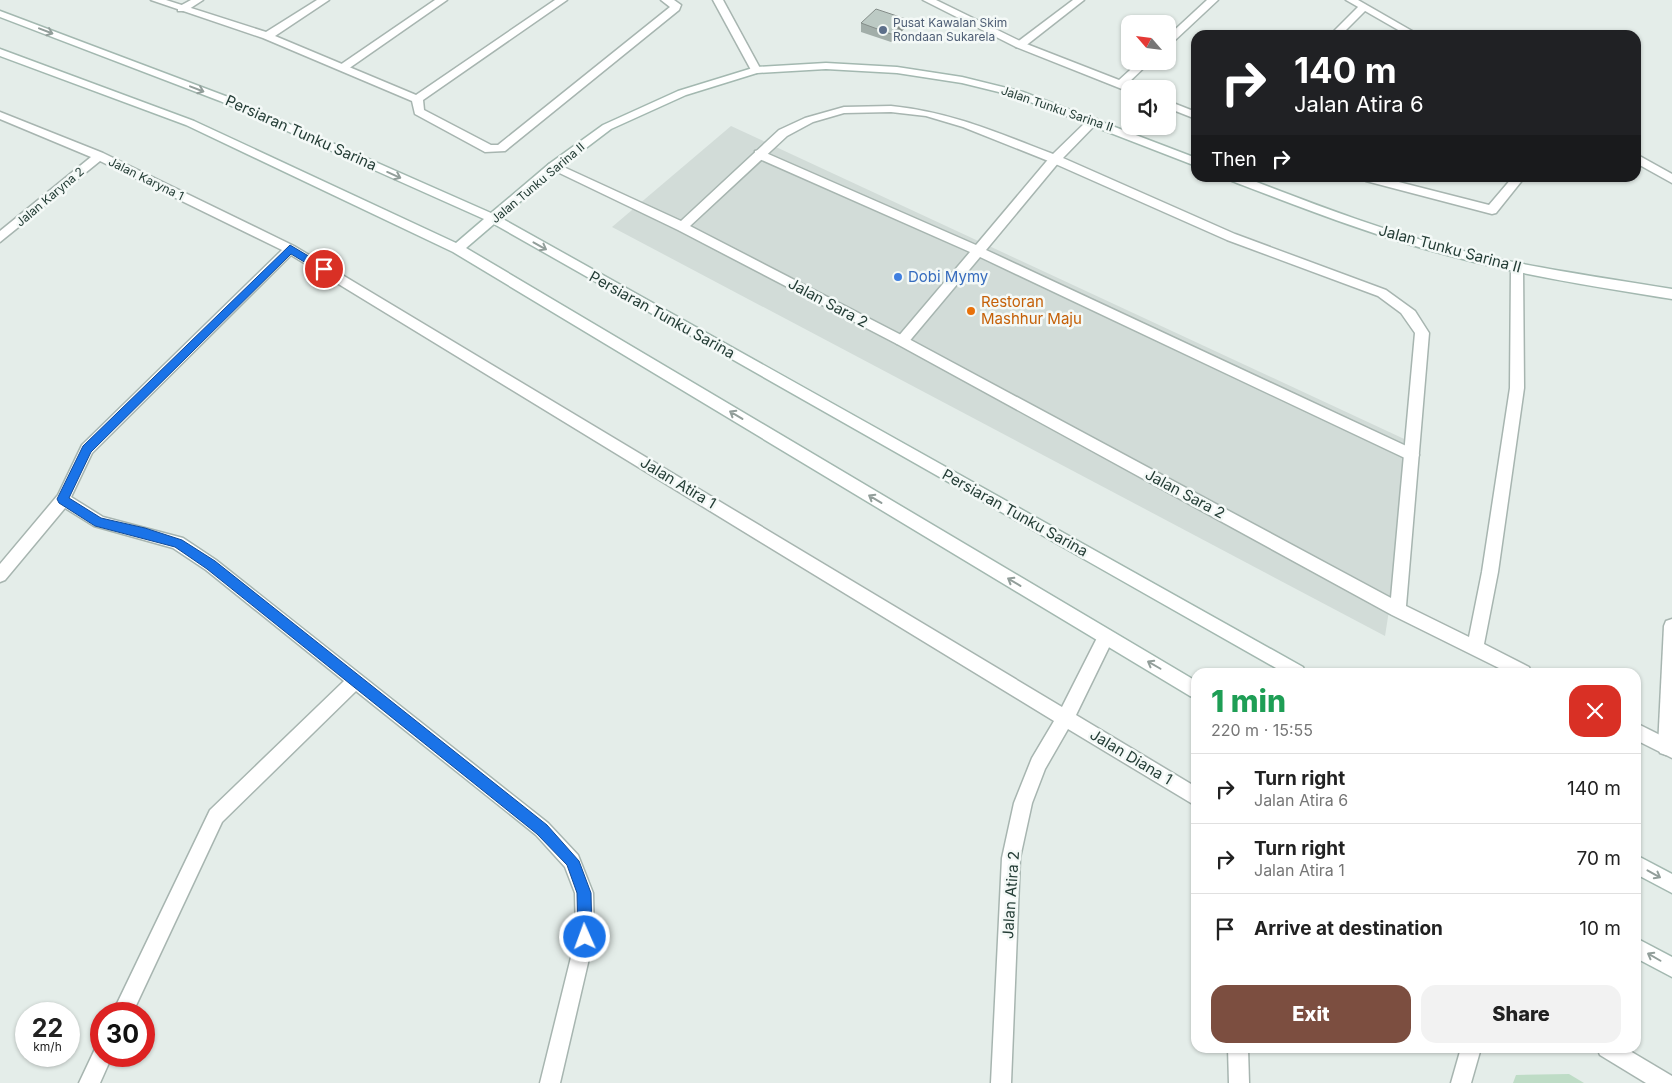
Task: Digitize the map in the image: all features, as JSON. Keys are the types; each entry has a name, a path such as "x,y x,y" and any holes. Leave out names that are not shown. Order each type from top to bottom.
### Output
{"street":[{"path":"156,0 267,36 417,99"},
{"path":"182,9 198,0"},
{"path":"267,36 324,0"},
{"path":"344,67 442,0"},
{"path":"417,99 562,0"},
{"path":"417,99 419,112 489,149 501,148 675,8 676,5 666,0"},
{"path":"718,0 756,70"},
{"path":"928,0 1020,45 1121,84"},
{"path":"1020,45 1079,0"},
{"path":"1176,35 1213,0"},
{"path":"1351,0 1405,30"},
{"path":"1340,30 1364,7"},
{"name":"Persiaran Tunku Sarina","path":"0,14 224,99 494,220 1290,668"},
{"path":"0,52 190,124 457,249 1191,687"},
{"name":"Jalan Tunku Sarina II","path":"457,249 494,220 553,167 607,127 682,93 756,70 826,66 897,70 943,77 1019,94 1191,160"},
{"path":"1125,80 1136,70"},
{"path":"1176,107 1191,114"},
{"path":"682,227 784,133 808,120 844,110 890,109 927,113 967,125 1055,159 1231,237 1382,293 1402,306 1417,320 1422,333 1398,610"},
{"name":"Jalan Karyna 1","path":"0,115 99,156 290,249"},
{"path":"902,341 1055,159 1093,121"},
{"path":"759,154 978,251 1412,455"},
{"name":"Jalan Karyna 2","path":"0,238 99,156"},
{"path":"1641,161 1672,179"},
{"name":"Jalan Sara 2","path":"553,167 682,227 902,341 1398,610 1515,668"},
{"name":"Jalan Tunku Sarina II","path":"1246,182 1334,216 1454,252 1517,267 1672,294"},
{"path":"1385,182 1492,210 1515,182"},
{"path":"0,575 63,499 87,449 290,249"},
{"name":"Jalan Atira 1","path":"290,249 1066,718"},
{"path":"1475,648 1492,562 1517,388 1517,267"},
{"path":"63,499 99,522 145,533 178,544 211,565 542,829 572,861 584,893 585,937 550,1083"},
{"path":"1641,734 1669,748 1672,626"},
{"name":"Jalan Atira 2","path":"1001,1083 1011,858 1023,803 1035,772 1066,718 1106,637"},
{"path":"128,1002 216,816 355,681"},
{"name":"Jalan Diana 1","path":"1066,718 1191,794"},
{"path":"1641,867 1672,884"},
{"path":"1641,949 1672,967"},
{"path":"1238,1053 1240,1083"},
{"path":"1461,1083 1470,1053"},
{"path":"1615,1053 1665,1083"},
{"path":"90,1083 97,1067"}],"shaded area":[{"path":"731,126 1415,444 1385,636 612,227"}],"green space":[{"path":"1569,1074 1584,1083 1513,1083 1516,1075"}],"building":[{"path":"876,9 906,19 891,34 861,23"}],"place":[{"name":"Pusat Kawalan Skim Rondaan Sukarela","path":"883,30"},
{"name":"Dobi Mymy","path":"898,277"},
{"name":"Restoran Mashhur Maju","path":"971,311"}],"route":[{"path":"324,269 290,249 87,449 63,499 99,522 145,533 178,544 211,565 542,829 572,861 584,893 585,937"}]}
